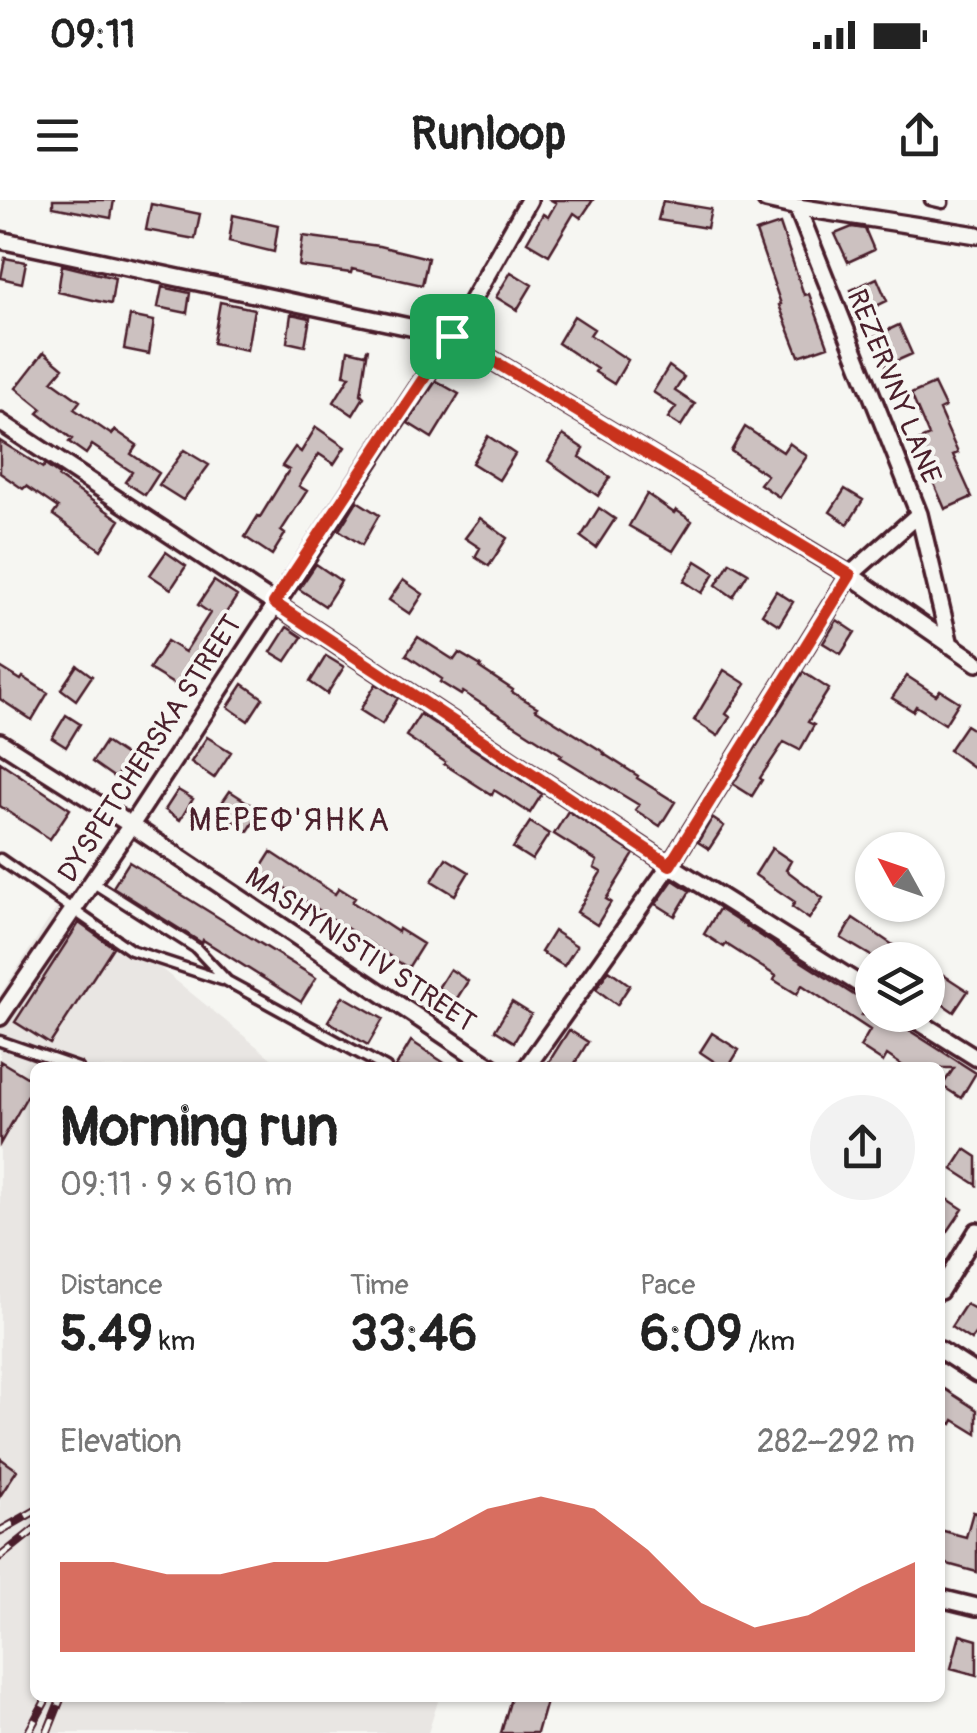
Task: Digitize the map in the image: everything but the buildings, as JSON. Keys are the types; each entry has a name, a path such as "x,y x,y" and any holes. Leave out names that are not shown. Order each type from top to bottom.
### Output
{"street":[{"name":"DYSPETCHERSKA STREET","path":"0,1016 452,336 529,200"},
{"path":"766,200 977,235"},
{"name":"REZERVNY LANE","path":"797,207 920,514 950,644"},
{"path":"0,240 452,336 850,575 977,663"},
{"path":"0,422 670,865 855,981"},
{"path":"530,1062 670,865 850,575 920,514"},
{"name":"MASHYNISTIV STREET","path":"0,742 131,824 485,1062"},
{"path":"935,1032 977,1058"},
{"path":"945,1283 977,1232"},
{"path":"945,1353 977,1374"},
{"path":"945,1599 977,1607"}],"lane":[{"path":"930,200 944,200"},
{"path":"0,860 130,950 227,981 375,1062"},
{"path":"92,882 196,948 227,981"},
{"path":"0,1041 61,1062"}],"shaded area":[{"path":"67,892 276,1062 30,1062 30,1702 438,1702 428,1733 0,1733 0,995"}],"railway":[{"path":"0,1531 30,1514"},
{"path":"0,1557 30,1533"},
{"path":"28,1733 45,1702"},
{"path":"47,1733 59,1702"}],"district":[{"name":"МЕРЕФ'ЯНКА","path":"290,820"}],"route":[{"path":"452,336 850,575 670,865 274,603 452,336"}]}
